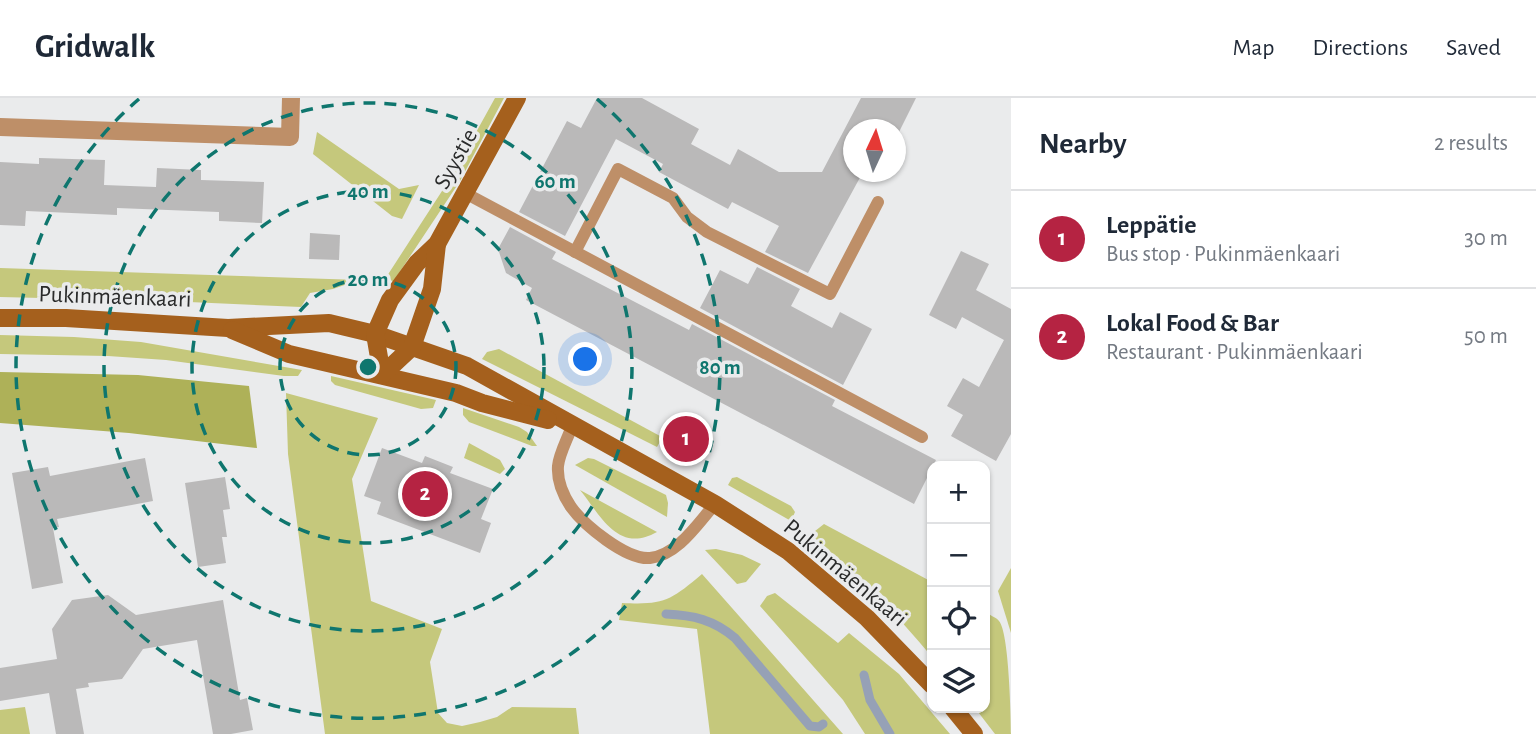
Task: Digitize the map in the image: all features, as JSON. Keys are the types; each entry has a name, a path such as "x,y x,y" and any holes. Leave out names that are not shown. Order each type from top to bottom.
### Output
{"main road":[{"name":"Syystie","path":"375,334 390,300 417,263 437,244 517,98"},
{"name":"Syystie","path":"382,376 412,346 432,289 437,244"},
{"name":"Pukinmäenkaari","path":"0,318 66,318 228,328 329,323 375,334 467,366 715,504 788,551 867,618 927,680"},
{"name":"Pukinmäenkaari","path":"228,328 289,354 572,426"},
{"path":"375,334 382,376"},
{"path":"957,713 974,734"}],"street":[{"path":"0,127 290,137 291,98"}],"lane":[{"path":"575,252 618,169 673,198 687,217 707,232 830,294 878,202"},
{"path":"465,193 922,437"},
{"path":"572,426 558,466 562,491 572,509 599,534 624,551 650,558 663,553 681,542 715,504"}],"green space":[{"path":"495,98 504,98 460,181 393,282 387,276 453,174"},
{"path":"317,132 399,189 419,185 402,219 392,216 313,154"},
{"path":"0,268 359,280 310,293 301,307 0,297"},
{"path":"0,335 141,342 302,370 298,376 284,376 166,360 0,354"},
{"path":"499,349 660,436 657,447 482,359 487,352"},
{"path":"0,372 138,375 249,386 257,448 129,433 0,423"},
{"path":"331,376 436,400 433,408 421,409 335,385"},
{"path":"286,393 378,418 352,479 371,601 442,629 430,662 438,713 447,723 462,726 497,717 512,707 576,708 579,734 325,734 288,454"},
{"path":"463,408 519,427 527,432 537,446 469,422 463,415"},
{"path":"469,443 500,460 505,469 500,474 464,458"},
{"path":"588,458 666,495 667,517 575,465"},
{"path":"737,477 791,506 795,512 791,521 728,485 732,478"},
{"path":"580,490 657,532 643,538 621,535 603,521"},
{"path":"824,524 927,579 927,651 874,593 810,535"},
{"path":"716,549 742,555 761,564 746,582 737,584 705,550"},
{"path":"1011,568 1011,633 998,591"},
{"path":"702,574 843,734 710,734 697,629 619,620 622,603 648,603 666,599"},
{"path":"775,593 838,643 849,633 899,674 927,707 927,713 932,713 950,734 865,734 843,700 760,606 767,596"},
{"path":"990,615 999,621 1002,628 1009,675 1011,734 995,734 979,713 990,713"},
{"path":"25,707 30,734 0,734 0,710"}],"building":[{"path":"597,98 642,98 699,129 691,144 730,165 738,149 779,172 822,172 843,132 843,182 858,182 808,273 765,252 779,226 732,202 728,209 659,172 663,164 616,139 565,236 519,212 567,121 581,128"},
{"path":"861,98 916,98 906,119 850,119"},
{"path":"39,158 105,160 104,185 156,187 157,168 201,170 201,180 264,182 262,223 219,221 219,212 117,208 117,215 26,211 25,226 0,225 0,162 39,164"},
{"path":"510,227 556,252 552,259 689,330 692,324 835,400 832,406 936,460 927,461 927,478 914,504 526,300 532,288 506,273 498,249"},
{"path":"310,233 340,235 339,260 309,259"},
{"path":"961,251 989,264 976,290 1011,309 1011,434 996,461 951,436 963,415 947,406 963,378 979,387 1004,340 962,317 956,329 929,315"},
{"path":"757,267 800,289 791,306 832,328 840,312 872,329 843,385 700,308 720,270 748,284"},
{"path":"382,448 422,463 425,456 453,467 450,473 493,489 481,519 491,523 480,553 377,514 381,502 364,496"},
{"path":"145,458 153,501 57,519 59,527 53,528 63,583 32,589 12,473 48,467 50,476"},
{"path":"225,477 230,509 223,510 227,537 222,537 226,563 198,567 185,483"},
{"path":"108,595 136,615 223,600 240,700 247,698 253,730 213,734 197,640 143,649 122,679 88,683 89,687 76,689 84,734 56,734 49,693 0,701 0,668 57,659 52,629 72,600"}],"waterway":[{"path":"666,614 703,620 727,632 810,726 819,727 823,724"},
{"path":"864,675 870,700 890,734"}],"place":[{"name":"Leppätie","path":"686,439"},
{"name":"Lokal Food & Bar","path":"425,494"}]}
